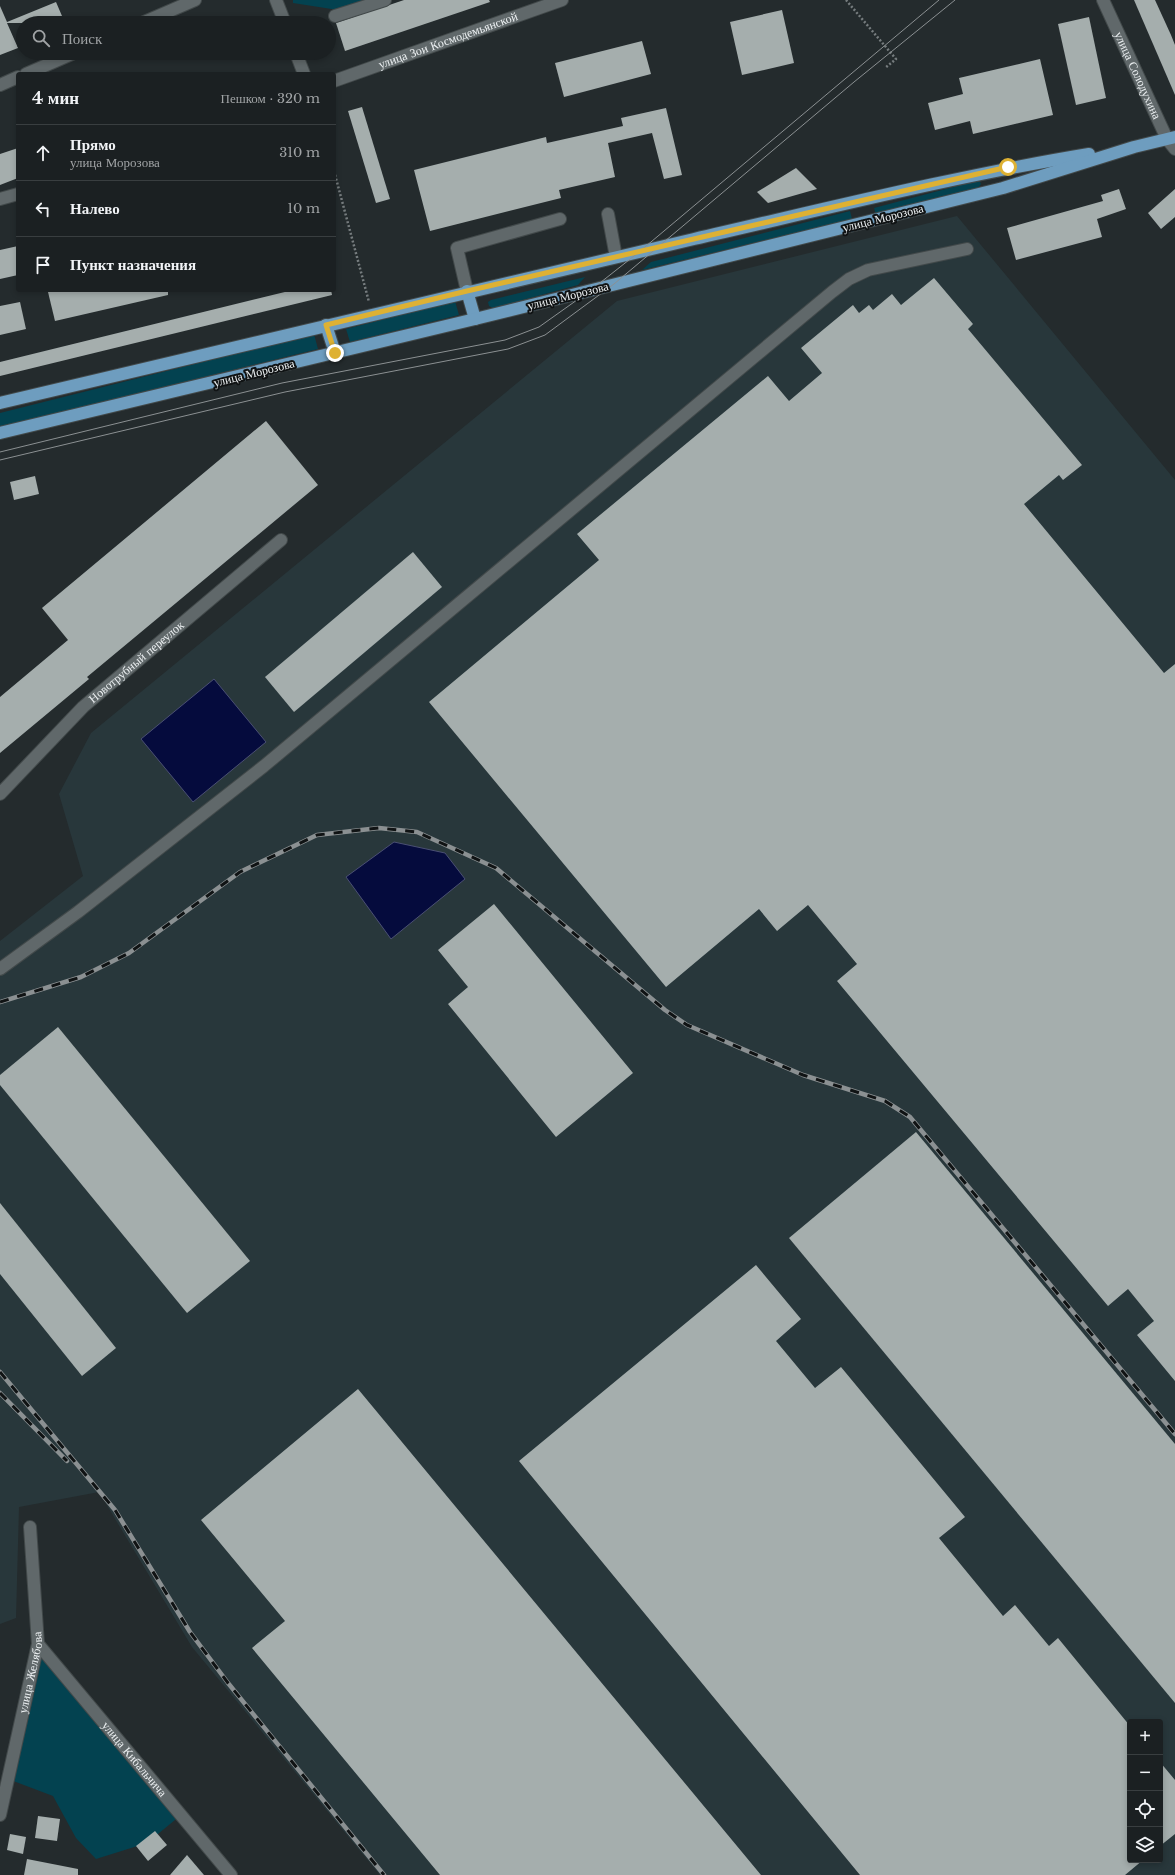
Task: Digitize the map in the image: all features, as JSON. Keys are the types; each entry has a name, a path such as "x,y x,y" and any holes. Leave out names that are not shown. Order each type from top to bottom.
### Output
{"main road":[{"name":"улица Морозова","path":"0,433 475,319 1003,188 1134,147 1171,138"},
{"name":"улица Морозова","path":"0,403 467,291 1008,167 1134,147"},
{"path":"467,291 475,319"},
{"path":"326,325 335,353"}],"street":[{"path":"158,16 195,0"},
{"path":"276,0 282,16"},
{"path":"335,16 385,0"},
{"name":"улица Зои Космодемьянской","path":"336,80 562,0"},
{"name":"улица Солодухина","path":"1103,0 1175,149"},
{"path":"31,72 58,60"},
{"path":"299,60 303,72"},
{"path":"0,85 16,78"},
{"path":"0,200 16,195"},
{"path":"608,214 616,257"},
{"path":"467,291 457,248 560,219"},
{"path":"0,969 72,917 264,766 849,279 868,270 967,249"},
{"name":"Новотрубный переулок","path":"0,794 83,707 281,540"},
{"name":"улица Желябова","path":"0,1816 38,1644 30,1527"},
{"name":"улица Кибальчича","path":"38,1644 231,1875"}],"path":[{"path":"846,0 896,59 885,68"},
{"path":"336,179 372,314"}],"shaded area":[{"path":"293,0 367,0 338,10 293,3"},
{"path":"976,181 980,182 981,184 978,188 876,215 874,208"},
{"path":"850,211 852,219 642,270 651,262"},
{"path":"957,216 1175,480 1175,1875 380,1875 192,1647 99,1492 19,1507 16,1618 0,1624 0,941 83,876 59,794 91,733 617,301"},
{"path":"585,277 578,285 493,308 489,306 488,302 491,300"},
{"path":"455,301 459,315 350,342 346,329"},
{"path":"314,334 318,349 0,427 0,413"},
{"path":"214,679 266,742 193,802 141,739"},
{"path":"394,842 445,853 465,879 391,939 346,877"},
{"path":"38,1644 181,1815 147,1843 96,1859 76,1838 53,1796 8,1779"}],"building":[{"path":"404,0 489,0 490,2 345,51 336,23"},
{"path":"1134,0 1155,0 1171,35 1175,45 1175,95"},
{"path":"56,2 62,16 22,16"},
{"path":"0,6 7,22 16,18 16,23 7,23 16,43 16,49 0,55"},
{"path":"782,10 794,63 742,75 730,22"},
{"path":"1089,17 1106,98 1076,105 1058,24"},
{"path":"642,41 651,74 564,97 555,63"},
{"path":"1040,59 1053,115 973,134 970,121 935,130 928,103 963,94 959,78"},
{"path":"362,107 390,199 376,203 348,111"},
{"path":"666,108 682,175 664,179 652,133 608,143 615,177 559,190 561,198 430,231 414,170 546,137 547,143 623,126 621,118"},
{"path":"16,149 16,179 0,185 0,154"},
{"path":"796,168 817,189 768,203 757,192"},
{"path":"1119,189 1126,209 1097,219 1102,237 1016,260 1007,228 1103,201 1101,195"},
{"path":"1175,189 1175,217 1161,229 1148,213"},
{"path":"16,246 16,275 0,279 0,250"},
{"path":"934,278 973,324 968,329 1082,465 1063,480 1059,475 1024,504 1164,673 1175,664 1175,1381 1137,1335 1154,1321 1128,1289 1108,1306 837,981 857,964 808,905 777,931 759,909 666,987 429,702 599,560 577,534 768,376 789,401 822,373 801,348 853,305 859,313 869,305 873,310 892,294 901,305"},
{"path":"48,292 168,292 168,295 55,321"},
{"path":"285,292 331,292 332,295 0,376 0,362"},
{"path":"20,302 26,329 0,335 0,306"},
{"path":"266,421 318,485 87,677 89,679 0,753 0,697 68,640 42,608"},
{"path":"35,476 39,494 14,500 10,482"},
{"path":"413,552 442,587 294,712 265,677"},
{"path":"494,904 633,1073 556,1137 448,1004 468,987 438,950"},
{"path":"58,1027 250,1261 187,1313 0,1085 0,1075"},
{"path":"916,1132 1175,1444 1175,1703 789,1238"},
{"path":"0,1203 116,1348 82,1376 0,1274"},
{"path":"756,1265 801,1319 776,1341 815,1388 841,1367 965,1517 939,1538 1003,1616 1015,1605 1049,1646 1058,1638 1127,1722 1127,1863 1139,1863 1125,1875 860,1875 519,1461"},
{"path":"358,1389 761,1875 440,1875 252,1648 285,1621 201,1520"},
{"path":"1163,1766 1175,1780 1175,1834 1163,1844"},
{"path":"38,1816 60,1819 57,1841 35,1838"},
{"path":"155,1831 167,1845 148,1861 136,1846"},
{"path":"10,1834 26,1837 23,1854 7,1850"},
{"path":"187,1855 204,1875 170,1875"},
{"path":"27,1859 78,1869 78,1875 24,1875"}],"tram line":[{"path":"0,452 282,383 505,340 539,327 591,290 639,252 939,0"},
{"path":"0,460 285,392 508,349 545,335 614,284 854,82 955,0"}],"railway":[{"path":"0,1002 81,977 129,953 240,872 317,835 379,828 417,832 496,868 665,1010 687,1025 803,1075 885,1101 910,1117 1175,1434"},
{"path":"0,1372 115,1510 190,1632 228,1683 384,1875"},
{"path":"0,1393 67,1461"}],"route":[{"path":"335,353 326,325 467,291 1008,167"}]}
